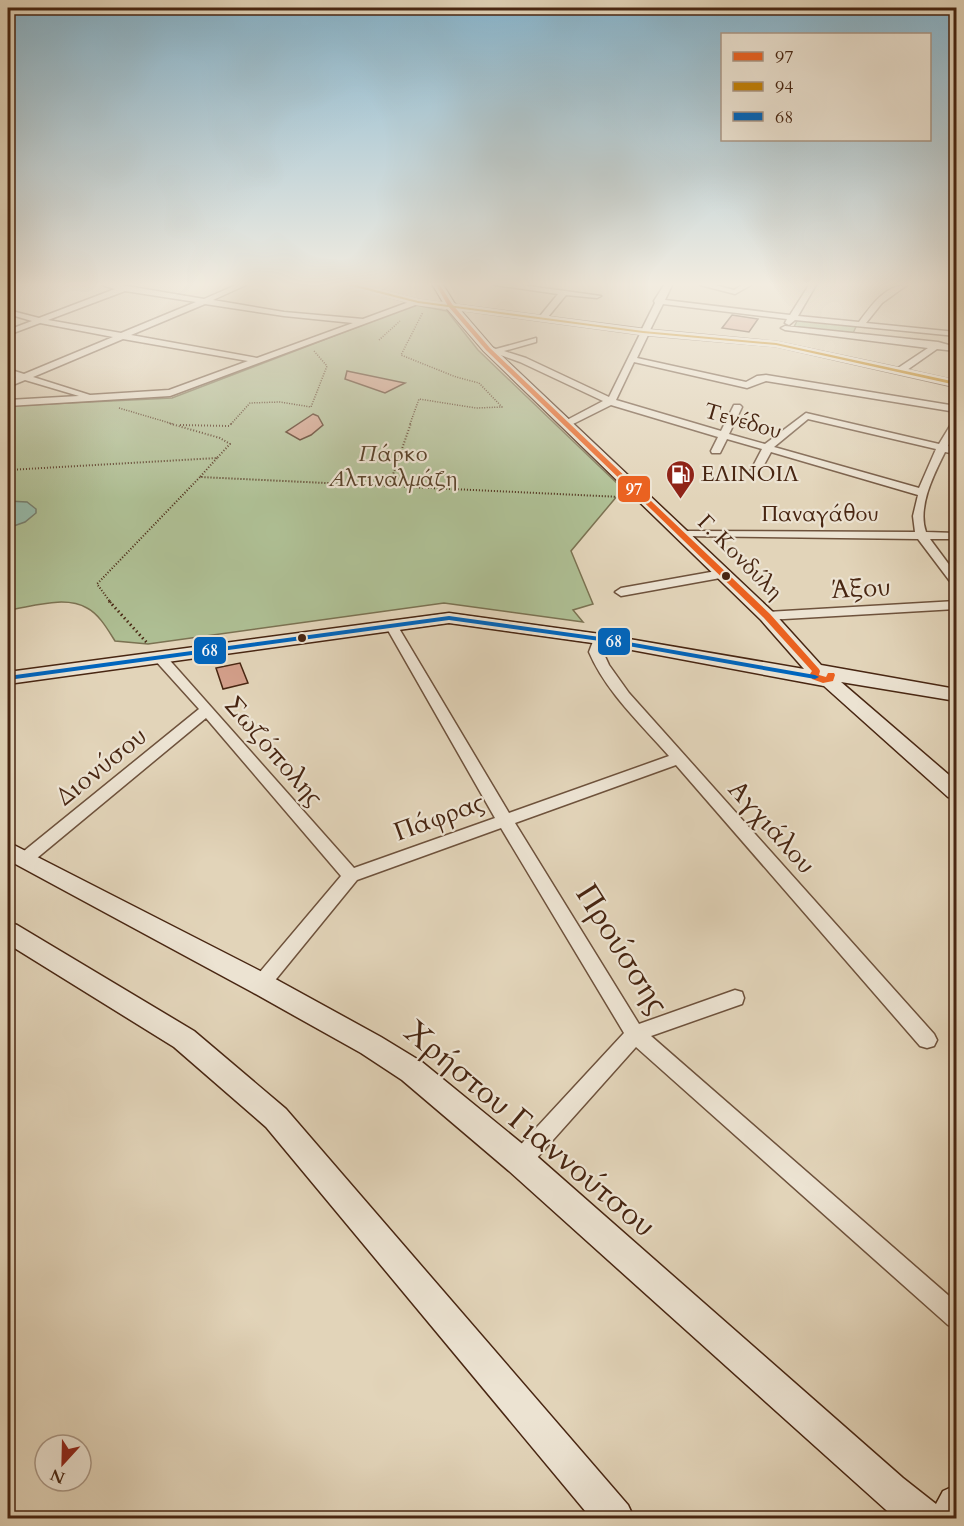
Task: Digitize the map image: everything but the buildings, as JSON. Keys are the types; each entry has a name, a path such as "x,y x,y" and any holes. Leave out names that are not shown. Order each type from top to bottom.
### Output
{"street":[{"path":"8,384 73,356"},
{"path":"233,356 260,361"},
{"path":"8,403 170,393 273,356"},
{"name":"Γ. Κονδύλη","path":"499,356 684,534 823,675"},
{"name":"Τενέδου","path":"511,356 610,401 767,449 924,492"},
{"path":"568,423 605,406 610,401 632,356"},
{"path":"832,356 957,384"},
{"path":"900,371 922,356"},
{"path":"631,359 747,385 760,378 766,378 957,409"},
{"path":"8,372 97,399"},
{"path":"716,451 737,407"},
{"path":"755,472 767,449 806,416 957,451"},
{"path":"957,423 941,448 924,492 918,518 922,534 957,581"},
{"name":"Παναγάθου","path":"684,534 957,536"},
{"path":"621,592 722,573"},
{"name":"Άξου","path":"767,616 957,605"},
{"path":"8,678 154,651 455,618 957,695"},
{"name":"Προύσσης","path":"391,625 505,821 635,1034 957,1317"},
{"path":"740,663 773,654 781,645 782,632"},
{"name":"Αγχιάλου","path":"600,639 596,652 602,666 624,696 677,759 927,1040"},
{"name":"Σωζόπολης","path":"154,651 351,876"},
{"path":"823,675 957,792"},
{"name":"Διονύσου","path":"16,854 207,710"},
{"name":"Πάφρας","path":"351,876 677,759"},
{"name":"Χρήστου Γιαννούτσου","path":"16,854 261,984 371,1045 411,1071 520,1161 890,1491 924,1518"},
{"path":"261,984 351,876"},
{"path":"8,932 184,1039 276,1118 615,1518"},
{"path":"520,1161 635,1034 735,998"},
{"path":"949,1518 957,1504"}],"path":[{"path":"176,425 229,426 250,403 280,402 311,407 327,366 318,356"},
{"path":"389,486 419,399 476,408 502,407 479,383 456,377 404,356"},
{"path":"120,408 220,438 230,444 97,584 100,591 154,651"},
{"path":"8,470 217,458"},
{"path":"200,477 645,498"}],"green space":[{"name":"Πάρκο Αλτιναλμάζη","path":"281,356 484,356 623,489 571,551 593,604 573,610 583,622 444,603 148,644 115,641 95,614 78,604 58,602 8,610 8,406 172,398"}],"shaded area":[{"path":"8,501 27,502 36,509 36,513 25,522 8,528"}],"transit line":[{"name":"97","path":"496,356 767,616 816,671 815,677 823,680 830,679 831,675"},
{"name":"94","path":"831,356 956,384"},
{"name":"68","path":"8,678 449,618 600,639 815,677"}],"place":[{"name":"ΕΛΙΝΟΙΛ","path":"680,500"}]}
